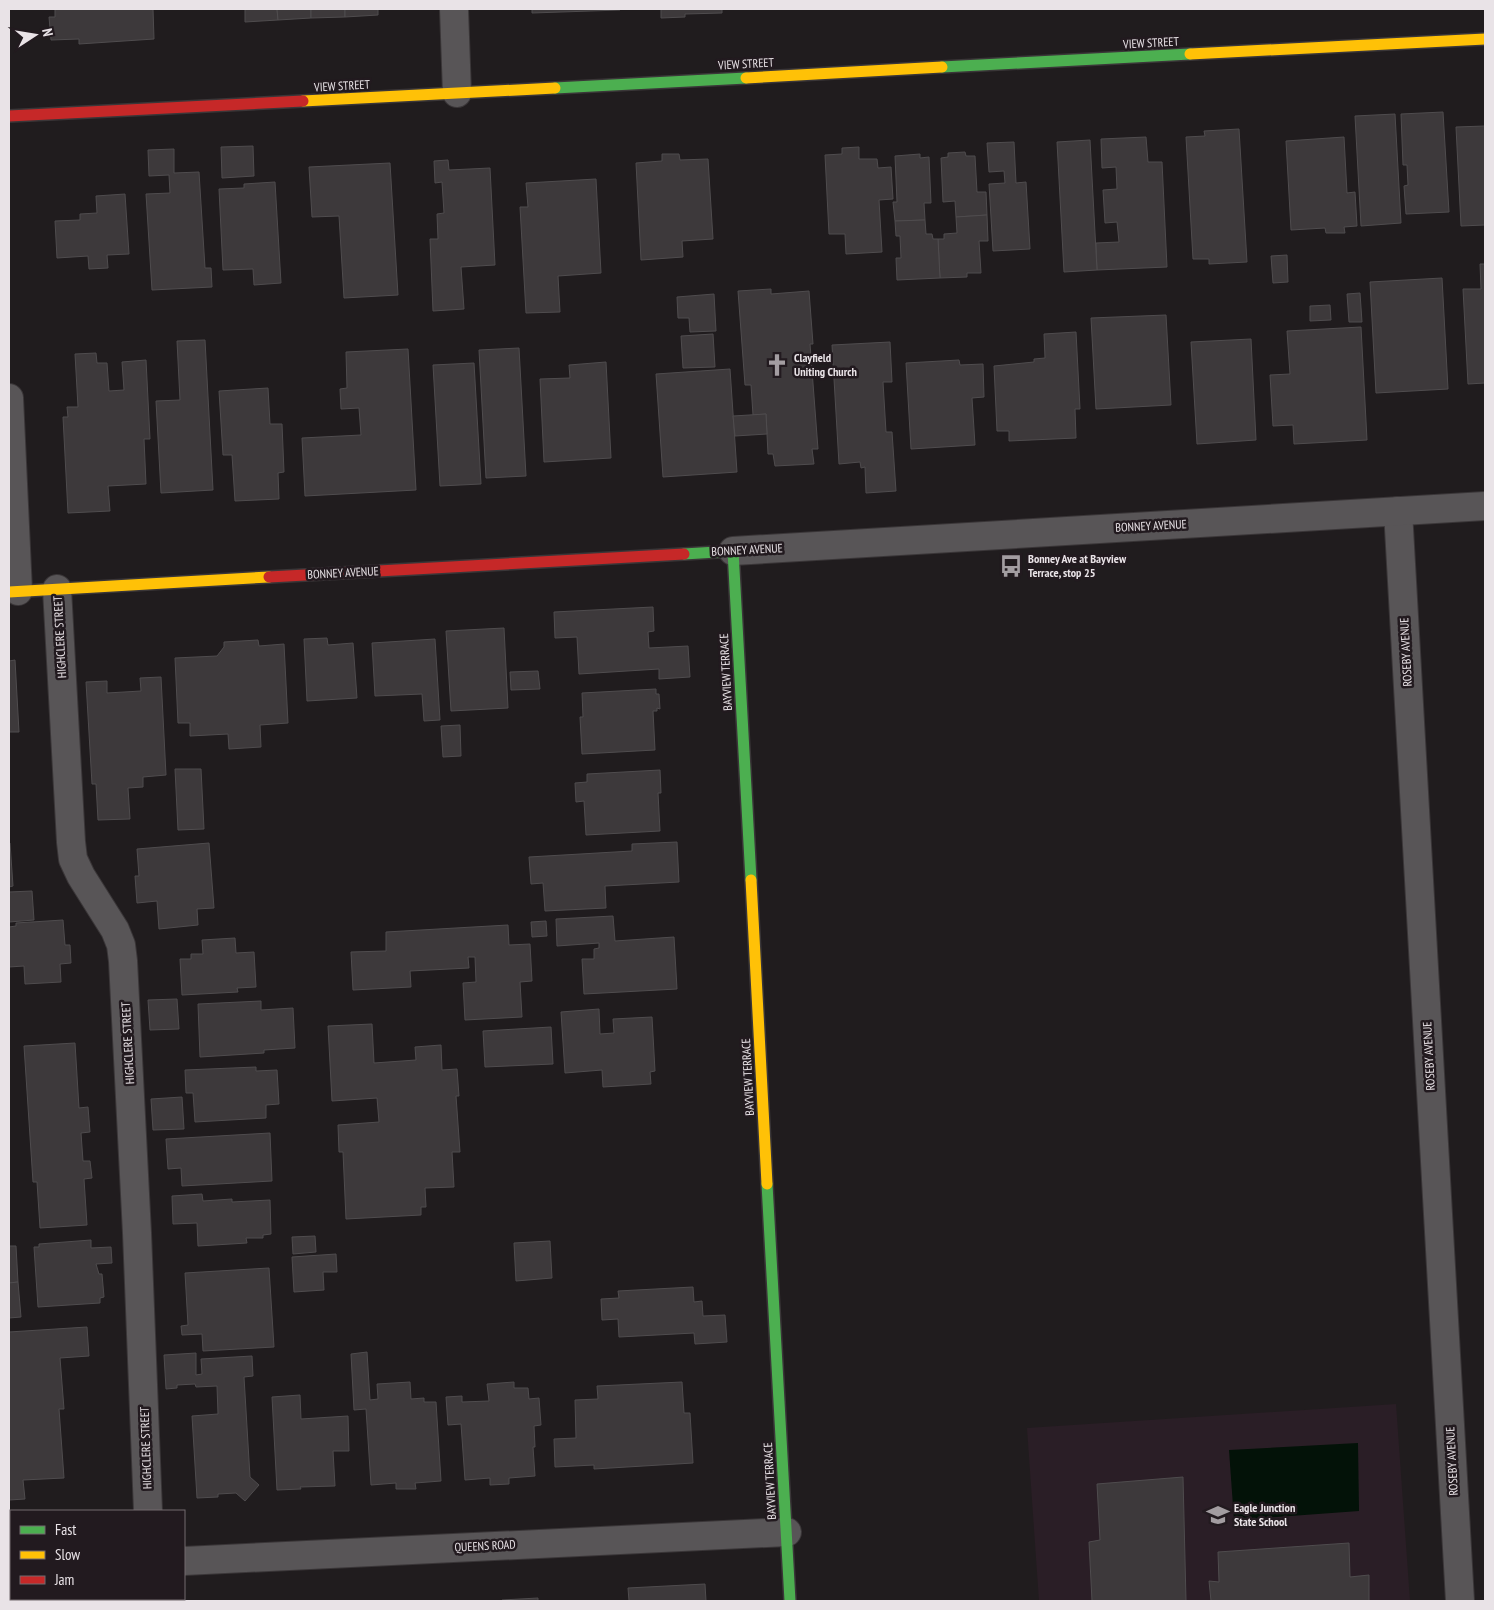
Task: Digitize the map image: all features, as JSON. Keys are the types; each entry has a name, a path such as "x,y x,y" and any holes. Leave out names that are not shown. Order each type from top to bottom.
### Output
{"street":[{"path":"454,9 457,93"},
{"name":"VIEW STREET","path":"9,116 1485,39"},
{"path":"9,398 13,591"},
{"name":"BONNEY AVENUE","path":"13,591 733,551 1485,506"},
{"name":"ROSEBY AVENUE","path":"1398,511 1460,1601"},
{"name":"BAYVIEW TERRACE","path":"733,551 790,1601"},
{"name":"HIGHCLERE STREET","path":"57,588 73,859 81,876 115,930 121,945 123,961 138,1233 148,1510"},
{"name":"QUEENS ROAD","path":"185,1560 787,1532"}],"shaded area":[{"name":"Eagle Junction State School","path":"1396,1404 1410,1601 1039,1601 1027,1428"},
{"path":"1358,1443 1359,1511 1234,1520 1229,1450"}],"building":[{"path":"55,9 153,9 154,39 79,44 79,39 51,40 49,17 55,17"},
{"path":"245,9 277,9 278,20 245,22"},
{"path":"277,9 311,9 311,18 278,20"},
{"path":"311,9 345,9 345,17 311,18"},
{"path":"345,9 378,9 378,15 345,17"},
{"path":"532,9 620,9 620,10 532,13"},
{"path":"661,9 722,9 722,13 685,14 685,17 661,18"},
{"path":"1443,112 1449,212 1406,214 1404,186 1408,185 1407,165 1403,165 1401,114"},
{"path":"1395,114 1401,223 1361,226 1355,116"},
{"path":"1485,126 1485,225 1461,226 1456,127"},
{"path":"1239,129 1247,262 1209,264 1209,259 1193,259 1186,137 1205,136 1204,131"},
{"path":"1146,137 1148,162 1162,162 1167,267 1097,270 1096,243 1119,242 1117,222 1105,223 1103,190 1117,189 1116,167 1102,168 1101,139"},
{"path":"1344,137 1347,193 1355,192 1357,226 1344,227 1345,233 1326,233 1325,228 1291,230 1286,141"},
{"path":"1090,140 1097,270 1064,272 1057,142"},
{"path":"1014,142 1016,183 1026,182 1030,249 993,251 989,184 1005,183 1004,171 989,172 987,143"},
{"path":"253,146 254,176 222,178 221,147"},
{"path":"859,147 859,159 877,159 878,168 891,167 893,199 879,200 882,252 846,254 845,234 829,234 825,155 842,154 842,148"},
{"path":"174,149 174,173 199,172 205,268 211,268 212,287 152,290 146,194 170,193 169,175 149,176 148,150"},
{"path":"965,152 966,156 975,156 977,192 986,192 987,215 956,217 955,201 943,202 941,158 948,157 948,153"},
{"path":"662,154 679,154 680,160 708,159 713,239 682,241 683,257 641,260 636,163 662,161"},
{"path":"920,154 920,158 929,157 931,203 924,203 925,220 895,221 893,202 897,202 895,156"},
{"path":"448,160 449,170 490,168 495,265 461,267 464,309 433,311 430,239 438,239 437,214 444,213 442,182 435,183 434,161"},
{"path":"390,163 398,295 344,298 339,216 312,217 309,167"},
{"path":"596,179 601,273 558,276 560,312 526,313 520,207 528,207 526,183"},
{"path":"275,182 281,283 254,285 253,269 223,270 219,189 244,188 244,184"},
{"path":"125,194 129,254 107,255 108,268 89,269 88,256 57,258 55,221 80,220 80,214 97,213 96,196"},
{"path":"987,215 988,241 979,241 981,273 967,273 967,277 940,278 938,239 944,239 944,234 957,233 956,217"},
{"path":"925,220 926,234 932,234 933,239 938,239 940,278 897,280 896,258 901,258 900,236 896,236 895,221"},
{"path":"1287,255 1288,282 1273,283 1271,256"},
{"path":"1480,264 1485,264 1485,383 1468,384 1463,289 1481,289"},
{"path":"1442,278 1448,389 1376,393 1370,282"},
{"name":"Clayfield Uniting Church","path":"771,289 771,294 809,291 813,344 810,344 818,449 812,449 814,464 775,466 773,454 768,454 766,414 753,415 751,385 745,385 738,291"},
{"path":"1360,293 1362,322 1349,322 1347,294"},
{"path":"714,294 716,331 690,332 689,318 678,318 677,297"},
{"path":"1330,305 1331,320 1310,321 1310,306"},
{"path":"1166,315 1171,405 1096,409 1091,318"},
{"path":"1361,327 1367,440 1294,444 1293,425 1273,426 1270,375 1290,374 1287,331"},
{"path":"1076,332 1080,409 1075,409 1076,438 1009,441 1009,431 997,431 994,366 1034,362 1034,359 1045,358 1044,334"},
{"path":"713,334 715,367 683,368 681,336"},
{"path":"1251,339 1256,440 1197,444 1191,342"},
{"path":"205,340 213,490 161,493 156,401 180,400 177,341"},
{"path":"890,342 892,382 883,382 886,432 892,432 896,491 866,493 865,467 861,468 860,462 839,464 832,345"},
{"path":"519,348 526,476 486,478 479,350"},
{"path":"408,349 416,490 305,496 302,438 361,435 359,408 341,409 340,389 347,388 346,352"},
{"path":"96,353 97,363 107,363 109,391 124,390 122,362 146,360 150,439 144,439 146,484 108,486 110,511 68,513 63,417 68,417 67,407 78,407 75,354"},
{"path":"959,360 960,365 983,364 984,397 972,398 975,445 911,449 906,363"},
{"path":"606,362 611,458 544,462 540,379 570,378 569,365"},
{"path":"474,363 481,484 440,486 433,365"},
{"path":"730,369 737,472 663,477 656,374"},
{"path":"268,388 270,424 282,424 284,472 278,473 279,499 235,501 232,455 223,455 219,391"},
{"path":"766,414 767,434 735,436 733,416"},
{"path":"653,607 654,631 648,632 649,648 688,646 690,677 659,679 659,669 579,674 577,637 555,638 554,612"},
{"path":"504,628 508,708 451,711 446,631"},
{"path":"327,638 328,645 353,643 357,698 307,701 304,639"},
{"path":"435,639 440,720 424,721 422,694 375,696 372,643"},
{"path":"258,640 259,646 284,644 288,723 260,725 261,747 229,749 228,734 190,736 190,723 178,723 175,658 217,656 224,647 224,642"},
{"path":"15,660 19,732 9,732 9,661"},
{"path":"538,671 540,689 511,690 510,672"},
{"path":"161,677 166,775 143,777 143,787 128,788 130,819 98,820 96,784 92,784 86,682 107,681 107,693 141,691 140,678"},
{"path":"656,689 656,694 659,694 660,709 657,708 657,711 653,711 655,750 582,754 580,717 583,717 582,693"},
{"path":"460,725 461,756 443,757 441,726"},
{"path":"175,769 201,769 204,829 178,830"},
{"path":"660,770 661,793 658,793 660,831 586,835 584,801 576,802 575,783 587,782 587,774"},
{"path":"677,842 679,882 605,886 606,908 545,911 543,883 531,884 529,857 632,851 632,844"},
{"path":"9,843 13,886 9,887"},
{"path":"209,843 214,908 197,909 198,925 159,929 157,901 137,903 135,876 139,876 137,849"},
{"path":"32,891 34,920 9,922 9,892"},
{"path":"613,916 615,941 674,937 677,989 584,994 582,959 594,959 594,949 599,948 599,943 557,946 556,919"},
{"path":"63,920 65,945 70,945 71,963 60,964 61,982 25,984 24,966 9,967 9,927 16,926 16,923"},
{"path":"546,921 547,936 532,937 531,922"},
{"path":"508,925 509,945 530,944 532,981 520,982 522,1017 465,1020 463,983 476,982 475,957 468,957 469,968 410,971 411,987 353,990 351,952 386,951 386,932"},
{"path":"235,938 236,953 254,952 256,987 237,988 238,992 182,995 180,959 191,959 191,954 203,954 202,940"},
{"path":"177,999 179,1029 150,1030 148,1000"},
{"path":"261,1001 261,1010 293,1008 295,1048 264,1050 264,1053 200,1057 198,1004"},
{"path":"599,1009 600,1034 614,1033 613,1019 652,1017 655,1071 650,1072 651,1084 603,1087 602,1070 565,1073 561,1012"},
{"path":"372,1024 374,1063 416,1060 415,1047 441,1045 442,1070 457,1069 459,1096 456,1096 460,1152 452,1152 454,1187 425,1188 426,1207 421,1207 421,1215 346,1219 343,1152 339,1152 338,1125 379,1122 377,1098 332,1101 328,1026"},
{"path":"551,1027 553,1064 485,1067 483,1031"},
{"path":"75,1043 79,1108 88,1107 90,1132 81,1133 83,1161 90,1161 92,1178 84,1179 87,1225 40,1228 37,1182 33,1182 24,1046"},
{"path":"256,1067 256,1071 277,1070 279,1104 266,1105 266,1118 195,1122 193,1093 186,1093 185,1070"},
{"path":"182,1097 184,1129 153,1130 151,1099"},
{"path":"270,1133 272,1181 182,1186 181,1168 168,1169 166,1139"},
{"path":"202,1194 203,1201 232,1199 232,1202 270,1200 271,1234 263,1235 263,1238 246,1238 247,1243 198,1246 197,1223 173,1224 172,1196"},
{"path":"315,1236 316,1252 293,1254 292,1237"},
{"path":"91,1240 91,1248 111,1247 112,1263 96,1264 99,1274 102,1274 104,1297 100,1298 100,1303 38,1307 34,1247 39,1247 39,1244"},
{"path":"550,1241 552,1278 516,1281 514,1243"},
{"path":"9,1246 16,1246 18,1282 9,1283"},
{"path":"336,1254 337,1272 323,1272 324,1290 294,1292 292,1257"},
{"path":"269,1268 274,1347 203,1351 202,1334 182,1335 181,1326 188,1325 185,1273"},
{"path":"18,1282 21,1317 9,1318 9,1283"},
{"path":"693,1287 694,1302 702,1301 703,1316 725,1315 727,1342 695,1344 694,1333 619,1337 618,1319 602,1320 601,1299 619,1298 618,1291"},
{"path":"87,1327 89,1356 60,1358 64,1409 59,1409 64,1478 23,1480 25,1499 9,1500 9,1332"},
{"path":"367,1352 370,1400 378,1399 377,1384 410,1382 411,1399 424,1398 424,1402 436,1402 441,1481 415,1483 416,1489 396,1489 396,1483 371,1485 366,1409 354,1410 351,1354"},
{"path":"196,1353 196,1375 202,1374 201,1359 252,1356 253,1376 244,1377 250,1477 259,1485 245,1501 236,1493 218,1494 218,1497 197,1498 192,1416 218,1414 217,1386 196,1387 195,1384 177,1385 177,1388 166,1389 164,1355"},
{"path":"514,1382 514,1388 528,1388 529,1399 539,1398 541,1425 534,1426 535,1476 509,1478 509,1484 490,1485 490,1478 465,1480 461,1424 448,1425 446,1397 462,1396 462,1402 489,1401 487,1384"},
{"path":"682,1382 684,1413 690,1413 693,1463 594,1469 594,1465 555,1467 554,1439 576,1438 575,1400 598,1399 597,1386"},
{"path":"300,1395 301,1419 348,1416 349,1451 333,1451 335,1486 277,1490 272,1397"},
{"path":"1183,1477 1186,1601 1092,1601 1089,1542 1100,1540 1097,1484"},
{"path":"1349,1543 1350,1577 1369,1575 1369,1601 1211,1601 1209,1581 1219,1582 1218,1552"},
{"path":"705,1584 706,1601 629,1601 628,1588"},
{"path":"538,1598 538,1601 502,1601 502,1600"},
{"path":"146,1600 146,1601 129,1601"}],"traffic: fast":[{"path":"942,67 1190,54"},
{"path":"555,88 746,78"},
{"path":"684,554 733,551 751,880"},
{"path":"767,1184 790,1601"}],"traffic: slow":[{"path":"1190,54 1485,39"},
{"path":"746,78 942,67"},
{"path":"303,101 555,88"},
{"path":"9,592 269,577"},
{"path":"751,880 767,1184"}],"traffic: jam":[{"path":"9,116 303,101"},
{"path":"269,577 684,554"}],"place":[{"name":"Clayfield Uniting Church","path":"777,365"},
{"name":"Bonney Ave at Bayview Terrace, stop 25","path":"1011,566"},
{"name":"Eagle Junction State School","path":"1218,1515"}]}
